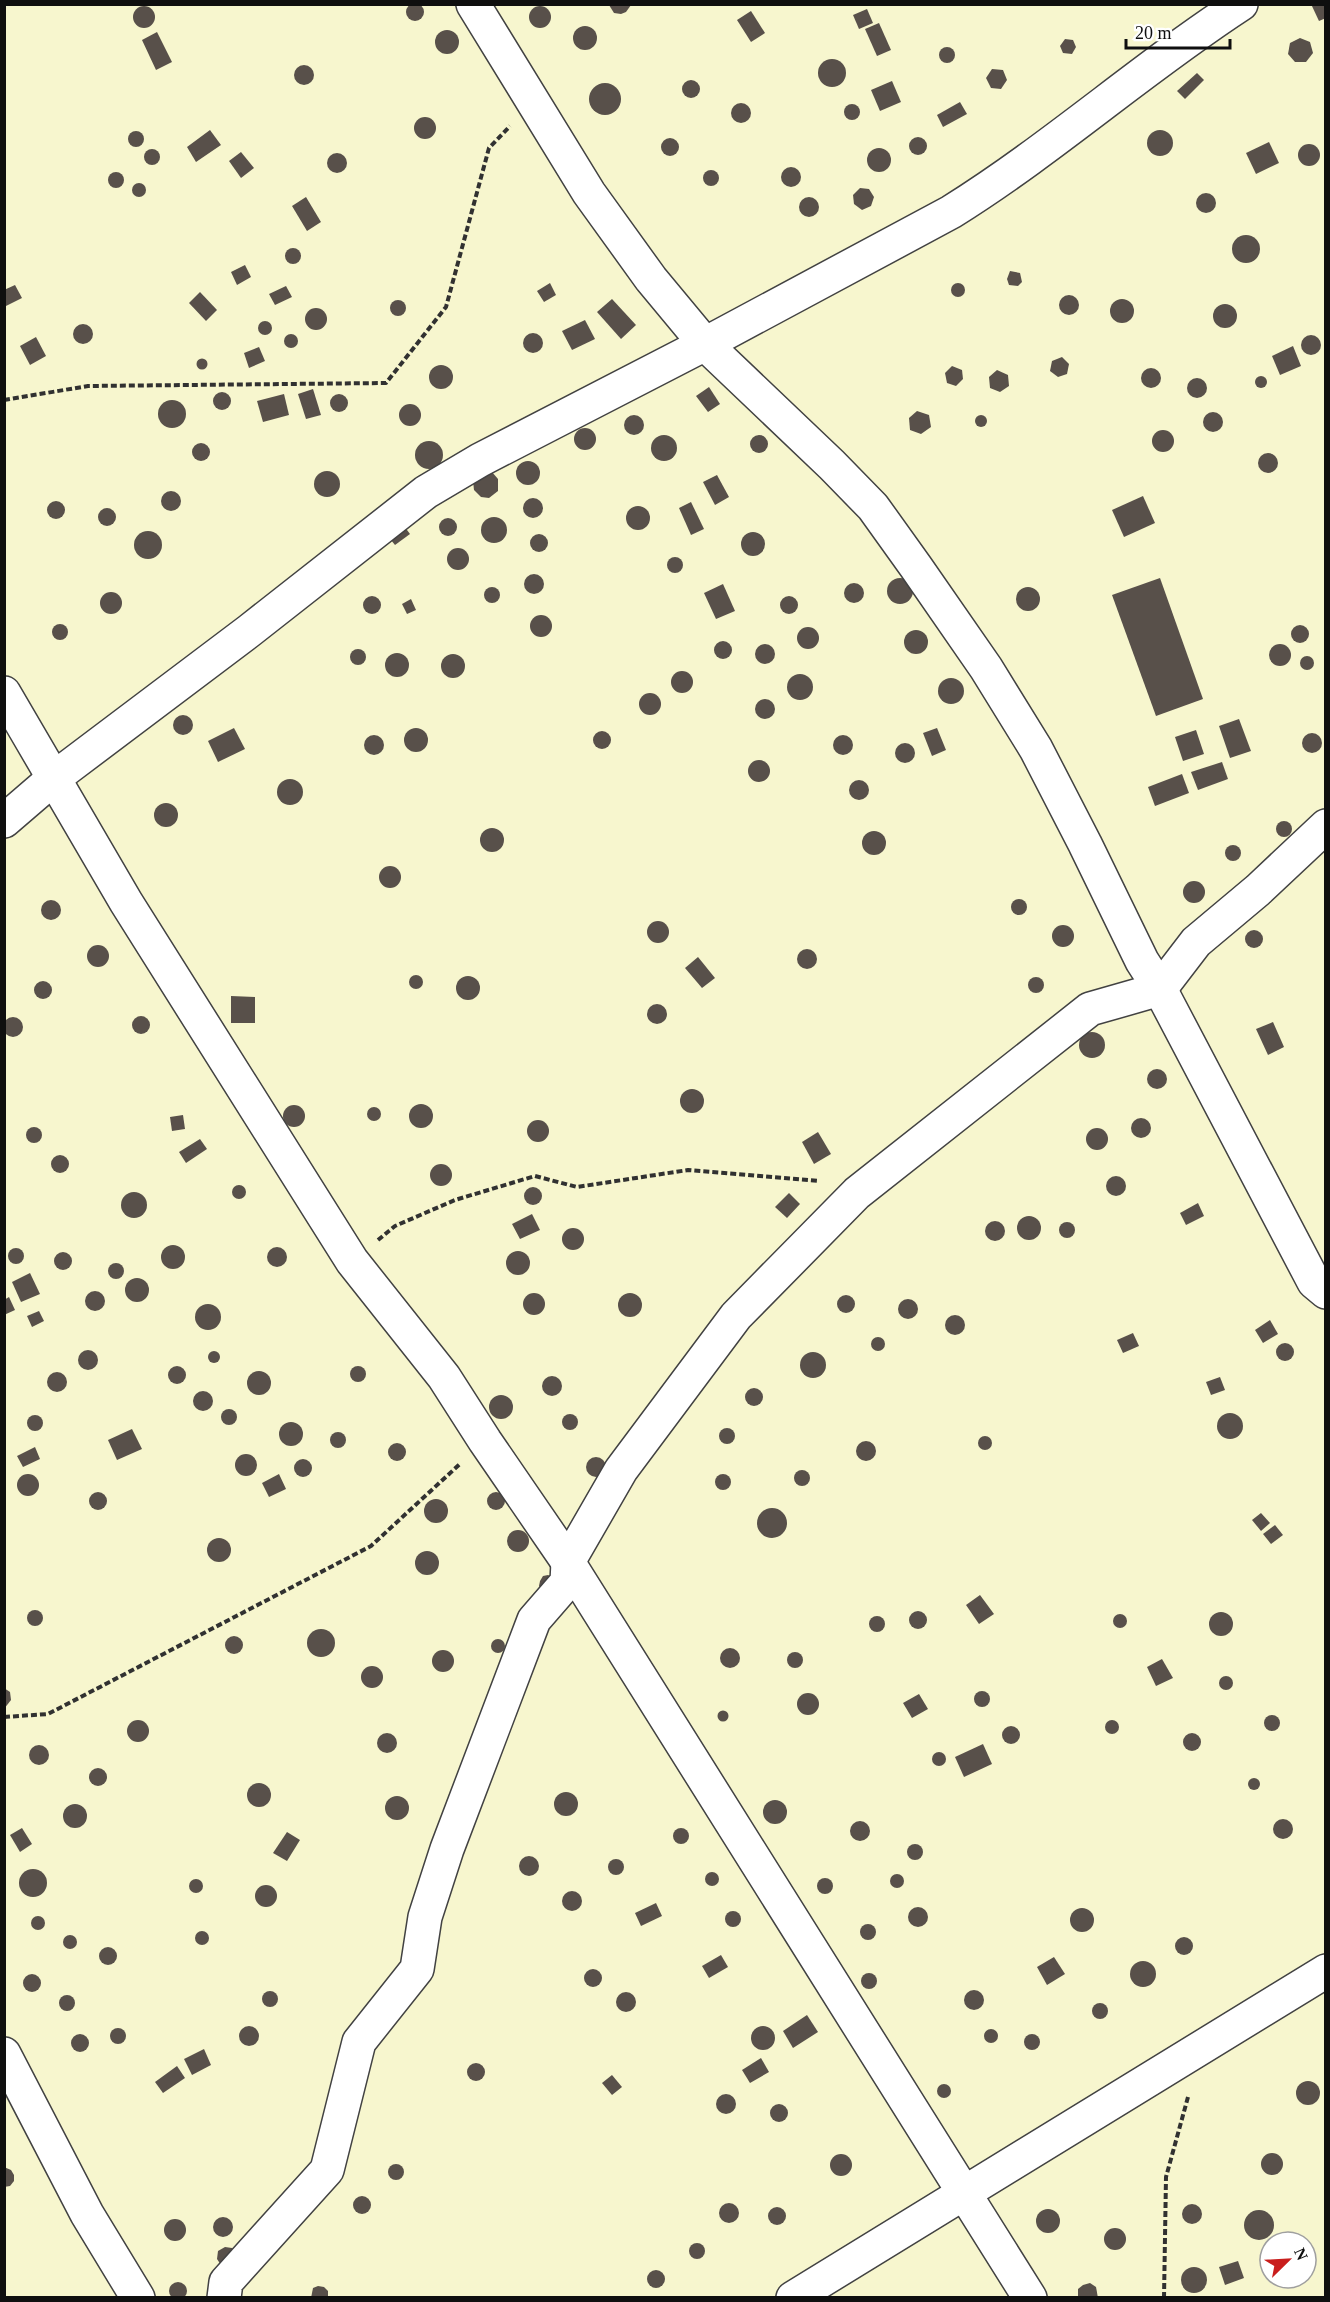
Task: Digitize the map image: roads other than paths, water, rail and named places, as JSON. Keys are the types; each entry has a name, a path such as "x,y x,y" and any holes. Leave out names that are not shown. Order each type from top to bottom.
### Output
{"street":[{"path":"473,4 589,193 651,279 705,344 873,507 986,668 1036,748 1142,961 1160,989 1314,1282 1326,1292"},
{"path":"4,821 54,778 249,631 426,492 480,460 705,344 951,212 990,187 1192,36 1241,4"},
{"path":"4,693 126,902 352,1261 444,1377 568,1562 966,2192 1030,2298"},
{"path":"224,2298 226,2282 327,2170 359,2042 417,1969 425,1917 447,1849 534,1620 567,1582 568,1562 621,1470 736,1316 857,1193 1090,1009 1160,989 1196,942 1258,890 1326,826"},
{"path":"793,2298 1326,1971"},
{"path":"4,2054 87,2214 138,2298"}]}
